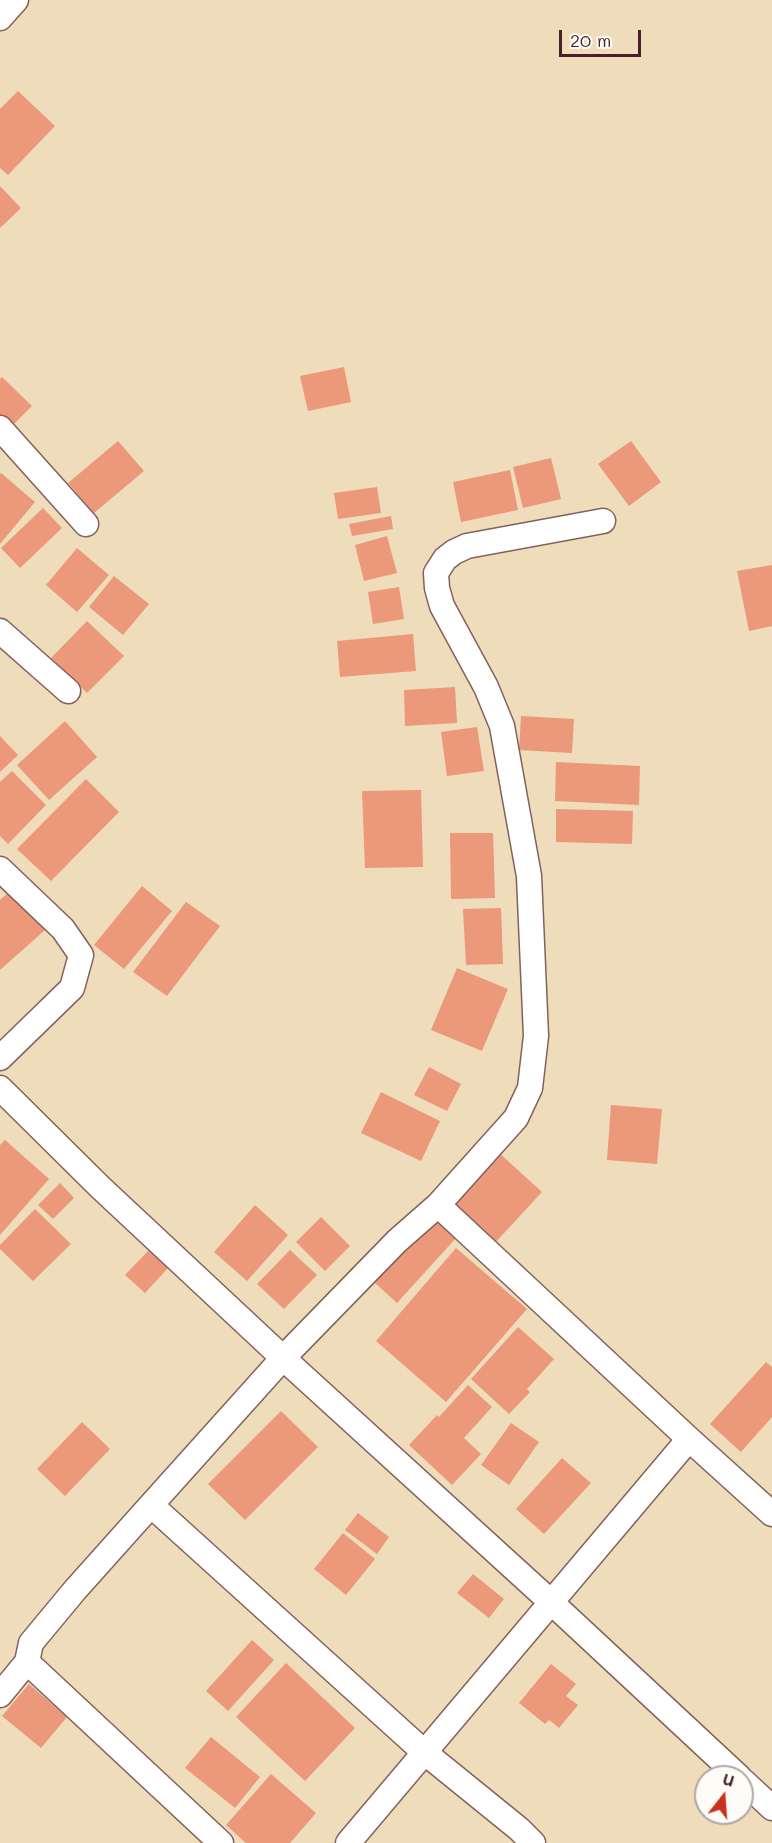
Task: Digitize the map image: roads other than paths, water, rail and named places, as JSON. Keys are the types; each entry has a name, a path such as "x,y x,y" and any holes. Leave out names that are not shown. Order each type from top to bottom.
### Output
{"street":[{"path":"0,18 16,0"},
{"path":"0,428 86,524"},
{"path":"0,1695 27,1662 31,1643 151,1505 283,1358 398,1241 438,1205 516,1118 530,1088 536,1036 529,876 502,726 486,687 442,606 436,573 445,559 453,552 467,546 603,521"},
{"path":"0,631 68,691"},
{"path":"0,869 63,929 81,955 72,988 0,1058"},
{"path":"0,1088 101,1188 283,1358 552,1603 725,1765"},
{"path":"438,1205 772,1514"},
{"path":"348,1843 689,1439"},
{"path":"151,1505 424,1752 533,1843"},
{"path":"27,1662 221,1843"},
{"path":"754,1791 772,1808"}]}
